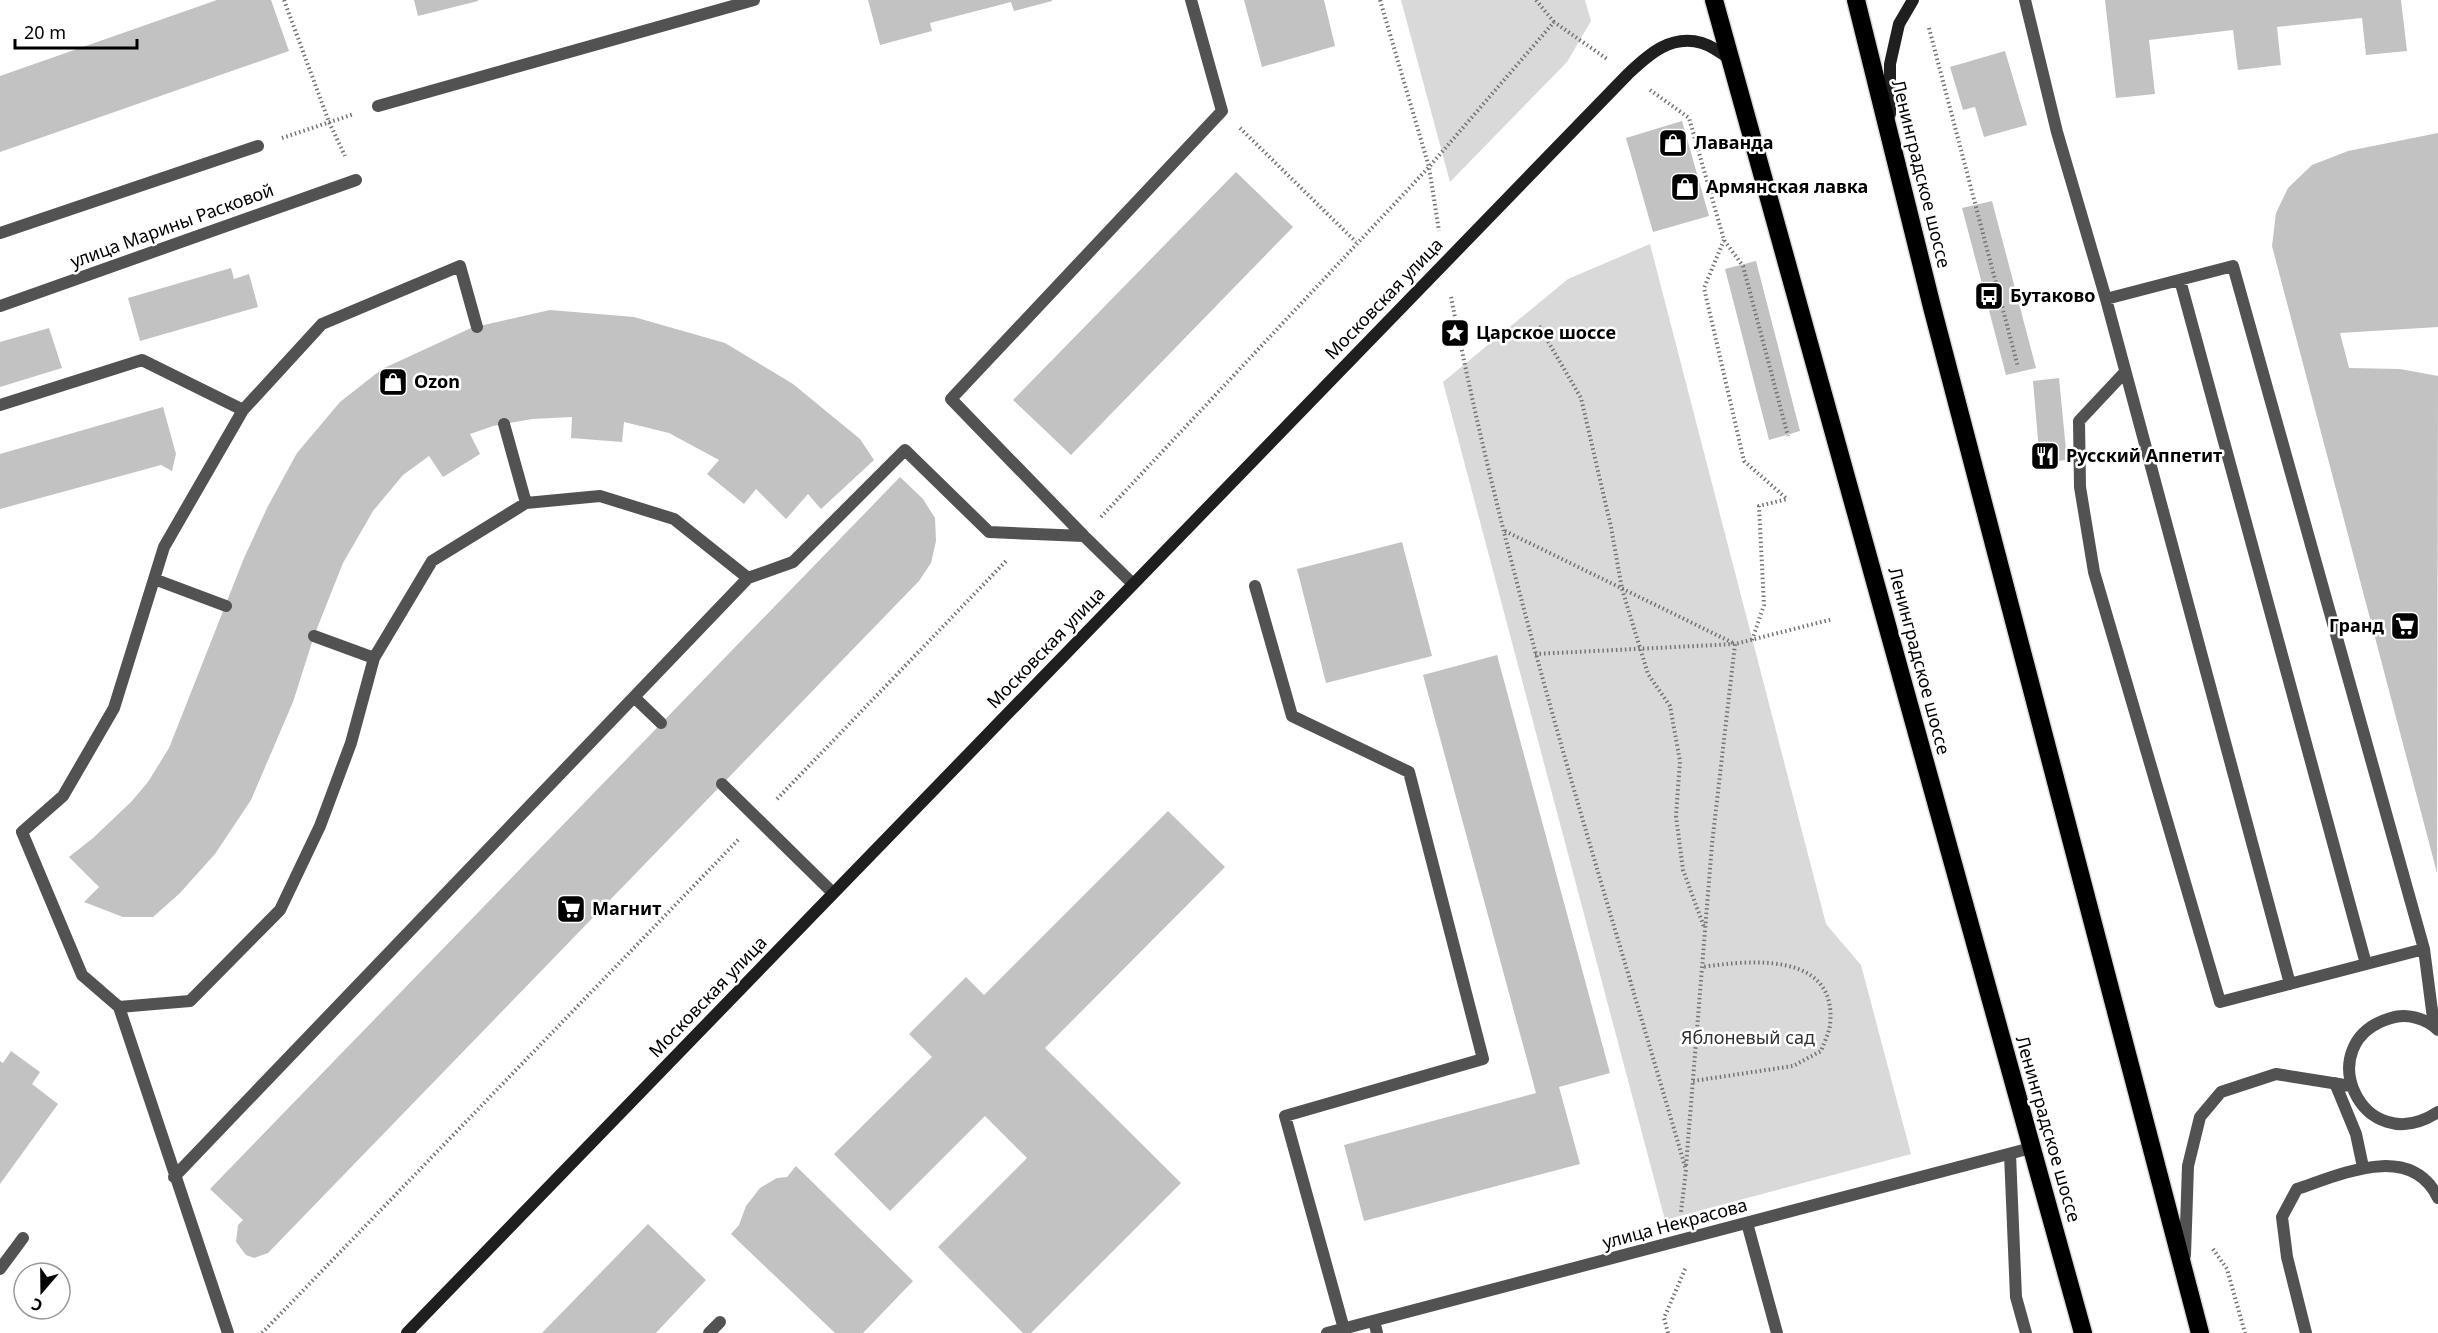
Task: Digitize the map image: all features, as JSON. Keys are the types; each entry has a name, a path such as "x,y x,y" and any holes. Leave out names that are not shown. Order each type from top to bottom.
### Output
{"highway":[{"name":"Ленинградское шоссе","path":"1714,0 2083,1333"},
{"name":"Ленинградское шоссе","path":"1856,0 1932,307 2200,1333"}],"street":[{"path":"378,106 754,0"},
{"path":"1133,584 951,399 1222,111 1191,0"},
{"path":"1890,137 1890,64 1899,24 1913,0"},
{"path":"2025,0 2057,132 2126,372 2290,984"},
{"name":"Московская улица","path":"407,1333 1628,74 1650,53 1678,40 1704,43 1731,60"},
{"path":"0,233 258,146"},
{"name":"улица Марины Расковой","path":"0,306 357,180"},
{"path":"228,1333 119,1007 81,975 22,832 63,796 114,708 164,547 243,410 322,324 460,266 477,327"},
{"path":"2106,299 2233,266 2424,949 2436,1028"},
{"path":"2180,280 2366,964"},
{"path":"0,405 142,360 243,410"},
{"path":"2126,372 2079,421 2080,487 2094,572 2220,1002 2424,949"},
{"path":"504,424 526,503"},
{"path":"174,1177 748,578 793,562 905,450 989,532 1084,536"},
{"path":"119,1007 190,1001 280,910 321,826 351,743 374,658 432,561 526,503 600,496 674,519 748,578"},
{"path":"154,579 226,606"},
{"path":"1254,586 1292,716 1409,772 1483,1059 1285,1116 1344,1329"},
{"path":"314,636 374,658"},
{"path":"634,697 661,723"},
{"path":"722,784 834,893"},
{"path":"2436,1028 2417,1018 2398,1016 2380,1021 2364,1032 2353,1048 2349,1066 2350,1086 2359,1102 2372,1115 2389,1123 2408,1124 2425,1120 2438,1112"},
{"path":"2184,1274 2188,1167 2200,1117 2221,1092 2276,1074 2350,1086"},
{"path":"2335,1083 2356,1134 2363,1167"},
{"name":"улица Некрасова","path":"1328,1333 1344,1329 1375,1327 1747,1223 2031,1148"},
{"path":"2010,1154 2016,1297 2026,1333"},
{"path":"2306,1333 2287,1257 2282,1217 2297,1189 2363,1167 2386,1165 2420,1175 2434,1188 2438,1198"},
{"path":"1747,1223 1777,1333"},
{"path":"0,1269 23,1238"},
{"path":"709,1333 720,1322"}],"path":[{"path":"284,0 329,122 357,180"},
{"path":"1380,0 1429,167 1444,264 1466,377 1536,654 1686,1170"},
{"path":"1536,0 1554,22 1689,118 1724,240 1743,266 1788,435"},
{"path":"1084,536 1356,242 1429,167 1554,22"},
{"path":"1928,23 2018,367"},
{"path":"258,146 378,106"},
{"path":"1222,111 1356,242"},
{"path":"1724,240 1704,288 1744,461 1787,499 1759,506 1764,605 1752,641"},
{"path":"1539,326 1581,398 1611,526 1623,589 1640,649 1648,674 1670,706 1680,761 1676,816 1683,870 1705,930"},
{"path":"1505,531 1735,644"},
{"path":"262,1333 1033,534"},
{"path":"1536,654 1735,644 1833,620"},
{"path":"1681,1214 1712,844 1735,644"},
{"path":"1693,1081 1793,1066 1821,1051 1830,1026 1829,996 1811,975 1782,963 1738,962 1702,967"},
{"path":"2185,1209 2227,1269 2245,1333"},
{"path":"1668,1333 1664,1318 1690,1258"}],"green space":[{"path":"1401,0 1585,0 1591,21 1567,62 1450,182"},
{"name":"Яблоневый сад","path":"1650,244 1826,924 1861,965 1911,1154 1665,1220 1443,382 1568,279"}],"building":[{"path":"217,0 271,0 289,51 0,152 0,76"},
{"path":"414,0 478,0 478,1 418,16"},
{"path":"868,0 1052,1 1014,11 1011,2 930,23 932,31 880,45"},
{"path":"1244,0 1324,0 1335,46 1262,67"},
{"path":"2105,0 2401,0 2407,51 2366,55 2362,18 2277,27 2281,65 2238,70 2233,30 2149,40 2155,94 2116,98"},
{"path":"2005,51 2027,125 1984,137 1975,107 1963,110 1950,67"},
{"path":"1682,121 1709,216 1653,232 1626,138"},
{"name":"Гранд","path":"2438,133 2438,327 2340,333 2349,368 2400,369 2438,376 2437,873 2272,246 2276,213 2288,188 2312,165 2348,151"},
{"path":"1236,172 1293,227 1071,455 1013,400"},
{"path":"1992,201 2036,368 2006,375 1962,208"},
{"path":"1756,261 1800,431 1769,440 1725,269"},
{"path":"231,268 234,279 249,274 258,307 140,341 128,298"},
{"path":"550,310 634,317 725,343 793,384 860,439 874,460 821,509 808,494 786,519 756,489 744,504 707,474 719,460 669,433 624,422 622,442 571,438 572,417 532,419 493,426 470,434 480,454 443,477 429,456 403,475 373,511 343,563 314,636 293,702 251,800 215,854 179,894 153,917 123,917 84,902 99,887 69,857 131,802 148,782 169,748 244,558 268,506 297,453 340,402 382,369 471,328"},
{"path":"49,328 62,368 0,387 0,342"},
{"path":"2059,378 2067,460 2040,463 2033,381"},
{"path":"163,407 176,454 172,471 161,465 0,509 0,454"},
{"path":"900,477 923,499 935,518 936,541 931,563 919,581 268,1253 254,1258 246,1255 236,1242 238,1225 243,1220 210,1189"},
{"path":"1402,542 1432,656 1326,683 1297,569"},
{"path":"1497,655 1610,1073 1559,1087 1580,1164 1364,1221 1344,1145 1536,1093 1423,675"},
{"path":"1168,811 1225,867 1045,1048 1181,1183 1031,1333 1023,1333 938,1247 1027,1158 985,1116 890,1211 834,1154 932,1057 909,1034 966,977 984,995"},
{"path":"11,1051 40,1072 32,1084 58,1104 0,1184 0,1061 3,1063"},
{"path":"796,1166 913,1281 863,1333 835,1333 731,1234 739,1225 746,1206 760,1188 777,1178 787,1177"},
{"path":"648,1224 706,1280 656,1333 542,1333"}],"place":[{"name":"Лаванда","path":"1673,143"},
{"name":"Армянская лавка","path":"1685,187"},
{"name":"Бутаково","path":"1989,296"},
{"name":"Царское шоссе","path":"1455,333"},
{"name":"Ozon","path":"393,382"},
{"name":"Русский Аппетит","path":"2045,456"},
{"name":"Гранд","path":"2405,626"},
{"name":"Магнит","path":"571,909"}]}
